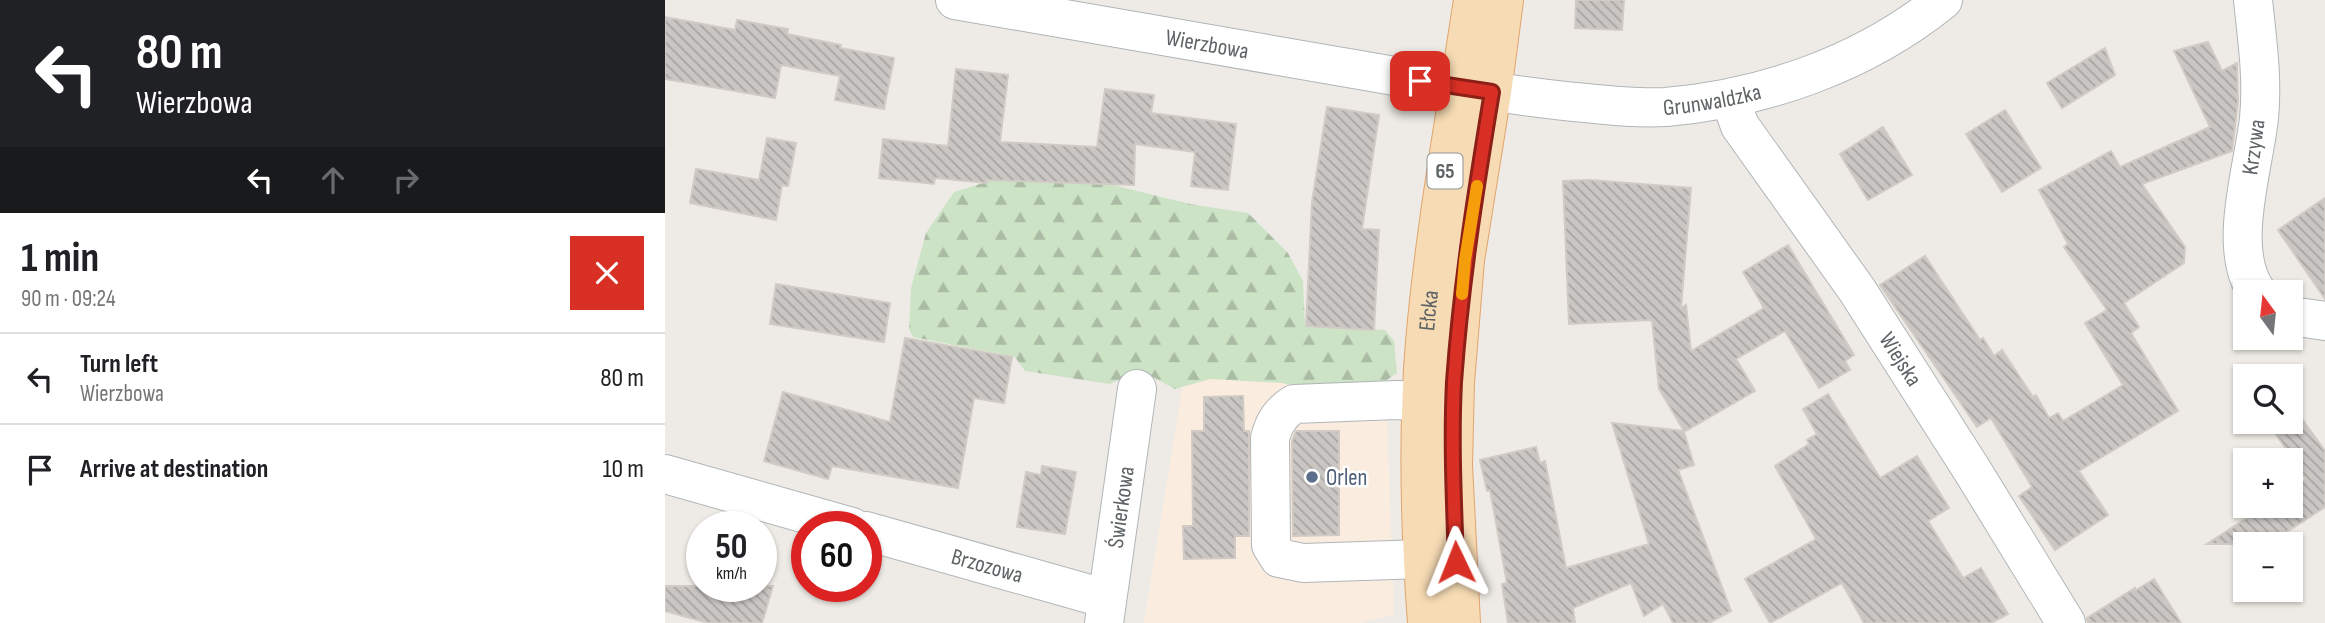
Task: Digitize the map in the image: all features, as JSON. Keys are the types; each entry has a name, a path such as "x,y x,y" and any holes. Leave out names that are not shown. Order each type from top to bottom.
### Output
{"main road":[{"name":"Ełcka","path":"1427,623 1419,455 1438,401 1465,260 1475,90 1473,0"},
{"name":"Ełcka","path":"1475,90 1504,0"},
{"name":"Ełcka","path":"1438,401 1453,465 1461,623"}],"street":[{"name":"Wierzbowa","path":"955,0 1475,90"},
{"name":"Grunwaldzka","path":"1475,90 1633,108 1730,99 1839,64 1908,26 1943,0"},
{"name":"Krzywa","path":"2252,280 2246,265 2243,242 2245,202 2259,117 2253,0"},
{"name":"Wiejska","path":"1730,99 1739,126 1857,290 2066,623"},
{"path":"2303,318 2325,321"},
{"name":"Świerkowa","path":"1105,611 1137,389"},
{"path":"1423,559 1303,562 1279,558 1271,545 1270,438 1274,423 1294,404 1438,401"},
{"path":"665,474 796,511"},
{"name":"Brzozowa","path":"882,536 1105,611"}],"shaded area":[{"path":"1385,364 1394,615 1361,623 1144,623 1185,371"}],"green space":[{"path":"1012,174 1101,182 1190,204 1248,213 1288,253 1303,281 1305,325 1385,330 1394,341 1397,373 1378,386 1322,393 1282,383 1210,379 1175,389 1140,370 1110,384 1025,371 1015,357 913,337 909,329 911,288 926,233 954,192"}],"building":[{"path":"1576,0 1624,0 1622,30 1575,28"},
{"path":"665,17 735,30 737,20 788,29 787,34 894,58 884,109 835,100 840,76 781,65 775,98 665,79"},
{"path":"2208,42 2222,71 2237,63 2238,102 2232,151 2142,184 2185,247 2184,263 2124,303 2139,327 2131,333 2178,411 2079,471 2108,515 2055,550 2019,496 2032,487 1991,418 1977,427 1880,285 1925,256 1980,340 1983,338 1994,356 2002,350 2033,397 2036,395 2049,418 2058,413 2063,421 2123,385 2085,323 2107,310 2064,247 2068,244 2039,190 2111,151 2120,167 2210,127 2174,51"},
{"path":"2105,48 2115,75 2062,108 2047,83"},
{"path":"956,69 1008,75 1000,142 1097,147 1105,89 1154,95 1151,113 1236,124 1228,190 1191,186 1195,152 1135,144 1134,185 987,180 987,183 935,178 934,184 879,178 883,139 948,146"},
{"path":"1327,107 1379,115 1362,229 1379,230 1374,330 1306,326 1312,202"},
{"path":"2005,110 2041,168 2002,192 1966,134"},
{"path":"1883,127 1912,175 1868,200 1840,154"},
{"path":"767,138 796,143 788,186 782,185 776,220 690,203 696,169 759,180"},
{"path":"1590,180 1691,188 1681,308 1686,305 1691,351 1764,308 1743,272 1788,245 1854,355 1845,361 1850,370 1819,388 1785,331 1736,359 1755,391 1684,432 1694,465 1678,470 1731,611 1709,623 1673,623 1663,604 1644,616 1631,583 1573,608 1575,623 1508,623 1502,584 1507,583 1490,490 1487,491 1480,460 1536,447 1540,463 1545,461 1566,568 1649,544 1612,423 1684,431 1659,389 1652,320 1569,324 1563,181"},
{"path":"2325,198 2325,299 2278,230"},
{"path":"776,284 890,303 884,342 770,324"},
{"path":"905,338 1012,357 1004,403 974,398 958,488 832,466 828,479 764,461 783,392 890,422"},
{"path":"1828,394 1880,478 1917,456 1949,508 1928,521 1963,578 1981,568 2008,614 1991,623 1864,623 1842,583 1770,623 1745,579 1816,539 1775,466 1809,444 1807,440 1817,434 1803,409"},
{"path":"1243,396 1244,431 1249,431 1249,536 1235,536 1235,558 1184,559 1183,526 1193,526 1192,431 1204,431 1204,397"},
{"path":"2303,420 2325,451 2325,507 2286,532 2233,532 2233,544 2207,544 2247,518 2303,518 2303,481 2306,479 2303,475 2303,448 2285,448 2276,434 2303,434"},
{"path":"1296,431 1339,431 1339,535 1293,536 1292,441"},
{"path":"1042,466 1076,472 1065,534 1017,527 1026,472 1041,475"},
{"path":"2154,579 2181,623 2088,623 2087,618"},
{"path":"665,586 686,586 686,602 768,602 762,623 708,623 665,611"}],"slow traffic":[{"path":"1462,294 1477,186"}],"place":[{"name":"Orlen","path":"1312,477"}],"route":[{"path":"1420,81 1492,92 1465,260 1454,382 1456,562"}]}
